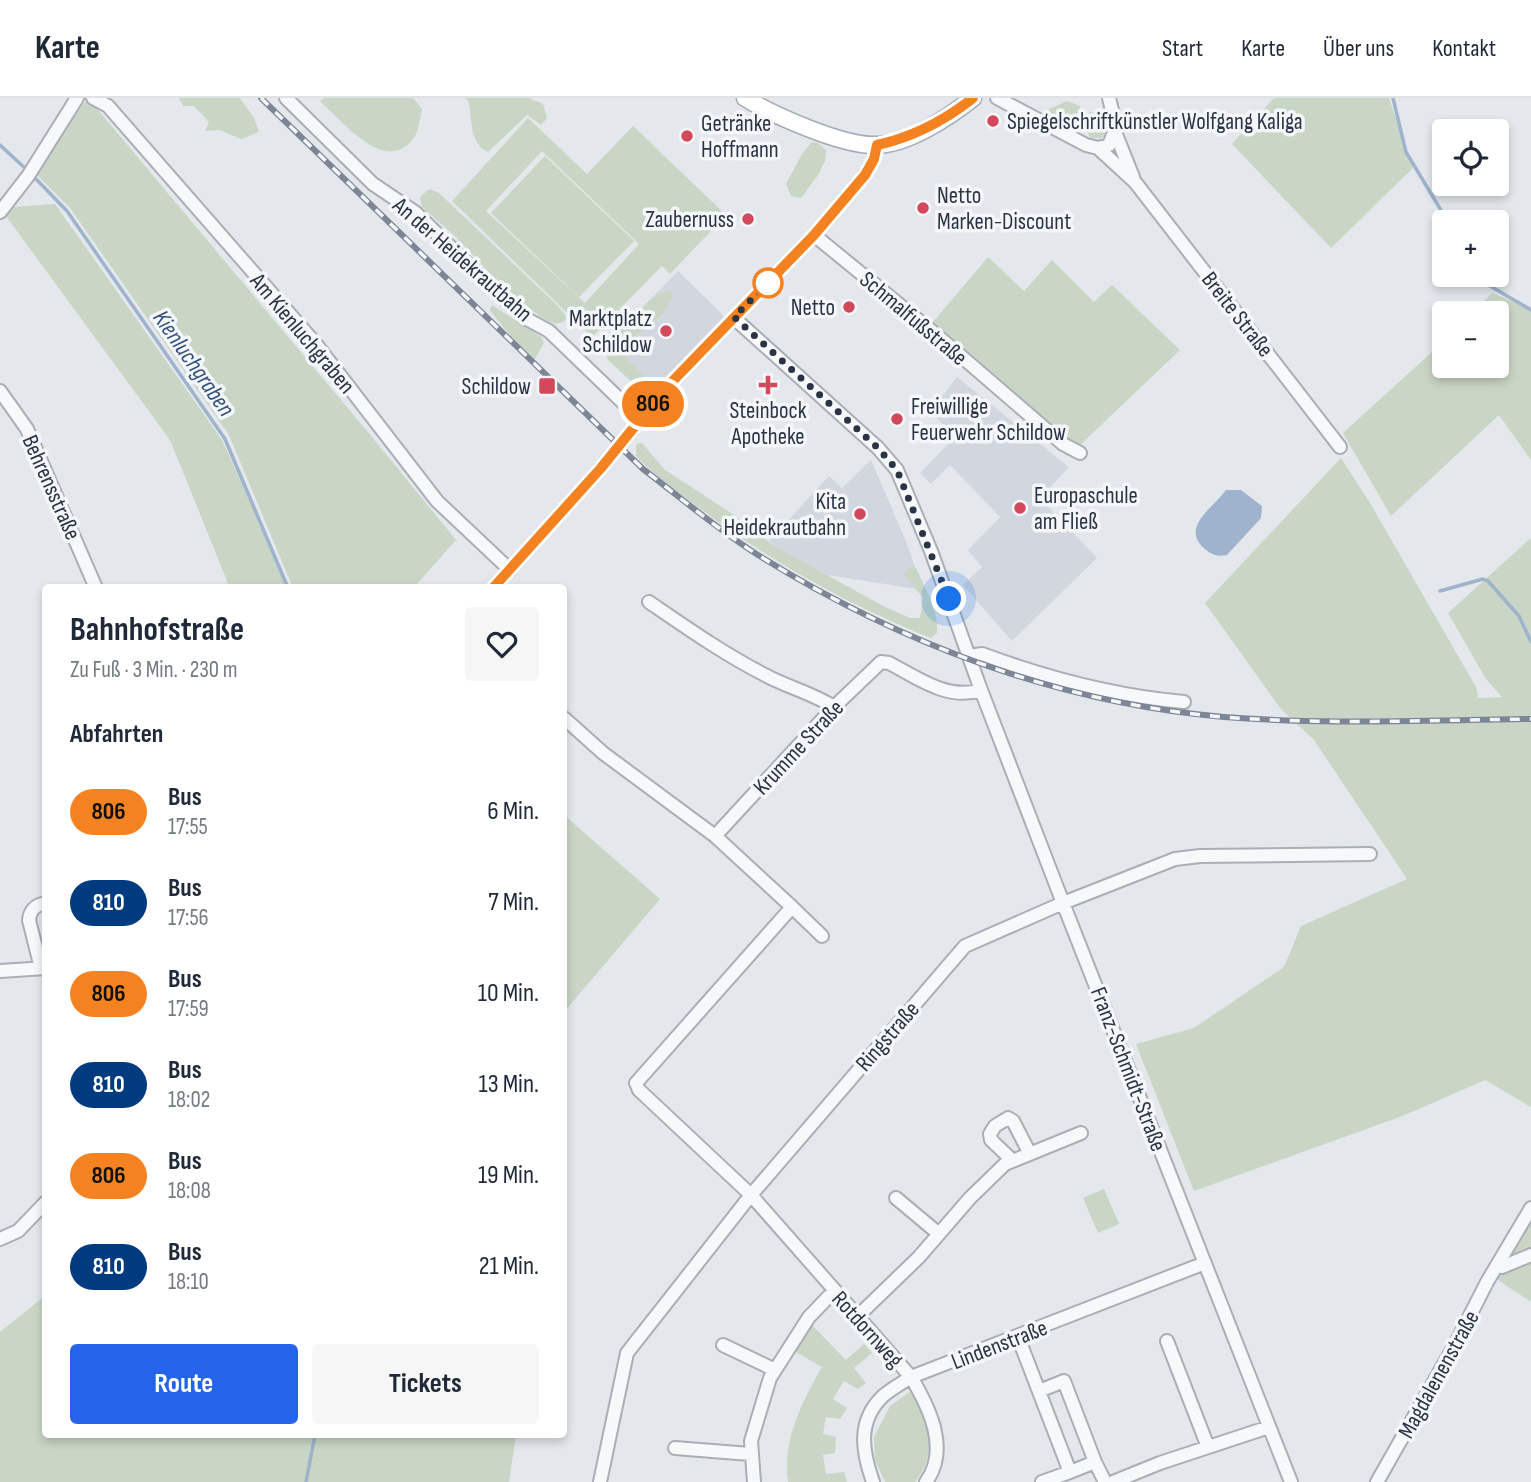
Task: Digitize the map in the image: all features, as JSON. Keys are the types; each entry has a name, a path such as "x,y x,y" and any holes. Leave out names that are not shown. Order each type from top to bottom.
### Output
{"main road":[{"path":"745,98 803,126 839,138 877,145 903,139 936,124 973,98"}],"street":[{"path":"0,212 28,176 77,98"},
{"name":"Am Kienluchgraben","path":"93,98 108,106 315,343 438,501 510,570"},
{"name":"An der Heidekrautbahn","path":"286,98 373,184 416,213 490,286 525,318 549,331 640,419"},
{"name":"Breite Straße","path":"997,98 1086,145 1098,148 1135,182 1340,447"},
{"name":"Breite Straße","path":"1109,98 1115,132 1135,182"},
{"path":"1098,148 1108,145 1115,132"},
{"path":"498,584 601,468 640,419 814,235 865,175 874,159 877,145"},
{"name":"Schmalfußstraße","path":"814,235 940,338 1063,444 1080,453"},
{"name":"Franz-Schmidt-Straße","path":"734,317 878,448 897,470 931,551 981,690 1291,1482"},
{"name":"Behrensstraße","path":"0,391 27,429 94,584"},
{"path":"649,602 729,656 834,707"},
{"path":"970,656 982,654 1077,683 1153,699 1184,702"},
{"name":"Krumme Straße","path":"715,836 834,707 881,662 889,663 948,693 970,694 981,690"},
{"path":"567,721 603,752 715,836 822,936"},
{"name":"Ringstraße","path":"600,1482 627,1353 751,1195 965,946 1063,902 1175,859 1200,856 1370,854"},
{"path":"42,904 30,913 29,920 42,963"},
{"path":"751,1195 639,1090 636,1083 792,907"},
{"path":"0,971 42,970"},
{"path":"1012,1160 991,1140 990,1134 1002,1120 1008,1118 1013,1121 1029,1152"},
{"path":"858,1316 919,1257 970,1198 1005,1164 1081,1133"},
{"name":"Rotdornweg","path":"751,1195 911,1377 927,1404 936,1433 935,1460 926,1482"},
{"path":"895,1198 939,1234"},
{"path":"0,1239 18,1231 42,1206"},
{"name":"Magdalenenstraße","path":"1377,1482 1530,1211"},
{"path":"1497,1266 1502,1267 1531,1255"},
{"name":"Lindenstraße","path":"873,1482 863,1454 866,1423 883,1396 911,1377 1205,1263"},
{"path":"754,1482 751,1441 763,1397 775,1370 809,1317 834,1291"},
{"path":"1018,1337 1070,1472"},
{"path":"1167,1341 1208,1447"},
{"path":"723,1345 775,1370"},
{"path":"1039,1391 1064,1381 1105,1482"},
{"path":"1114,1482 1269,1427"},
{"path":"676,1448 750,1454"},
{"path":"1042,1482 1095,1462"}],"shaded area":[{"name":"Marktplatz Schildow","path":"678,271 726,318 654,391 606,344"},
{"name":"Europaschule am Fließ","path":"957,377 1069,467 1040,498 1097,558 1012,641 963,585 982,567 968,550 1000,517 950,465 931,484 920,473 956,436 930,412"},
{"path":"871,460 906,541 923,590 827,575 781,552 769,541 829,476 842,488"}],"green space":[{"path":"88,98 456,540 417,584 291,584 229,435 70,208 34,172"},
{"path":"179,98 240,98 254,118 259,132 241,139 220,130 205,131 209,122 194,106 183,106"},
{"path":"324,98 413,98 422,109 418,130 404,147 392,151 380,149 344,124 320,101"},
{"path":"464,98 529,98 543,104 547,118 541,125 527,115 488,152 477,143 468,100"},
{"path":"1274,98 1389,98 1413,168 1331,248 1232,144"},
{"path":"1067,101 1080,106 1080,128 1045,111"},
{"path":"1090,112 1107,116 1108,128 1102,138 1091,138 1085,129"},
{"path":"528,118 587,174 633,126 726,215 670,274 662,266 592,337 452,201","holes":["542,151 639,244 585,303 486,211"]},
{"path":"812,142 818,143 826,150 825,161 801,198 791,196 786,184 802,154"},
{"path":"545,156 634,241 579,297 491,213"},
{"path":"429,189 439,193 557,305 566,316 565,321 556,324 548,321 514,299 456,237 422,207 420,197"},
{"path":"55,204 222,440 287,584 228,584 170,440 0,208"},
{"path":"988,257 1024,291 1052,260 1094,302 1112,285 1180,350 1078,447 933,322"},
{"path":"669,290 673,295 665,311 629,346 626,358 641,372 645,380 638,385 634,384 608,360 605,352 642,308"},
{"path":"1492,293 1531,310 1531,460 1499,415 1391,516 1343,433 1432,352 1432,378 1509,378 1509,301 1484,301"},
{"path":"492,305 541,337 544,343 535,359 528,358 491,312"},
{"path":"642,443 665,470 731,513 774,546 910,618 920,618 923,598 904,574 908,567 916,568 934,608 937,633 931,638 871,612 812,582 756,548 652,471 636,456 636,444"},
{"path":"1341,458 1370,503 1476,687 1478,698 1502,697 1486,679 1448,613 1531,538 1531,1107 1485,1080 1405,1115 1194,1191 1136,1044 1194,1028 1284,967 1301,926 1407,879 1314,740 1281,709 1205,603"},
{"path":"567,818 660,899 567,1008"},
{"path":"1104,1189 1119,1224 1098,1233 1083,1198"},
{"path":"1531,1221 1531,1251 1509,1260 1507,1258 1525,1226"},
{"path":"1531,1260 1531,1302 1495,1278 1499,1271"},
{"path":"42,1298 42,1438 516,1438 509,1482 0,1482 0,1332"},
{"path":"808,1321 846,1360 864,1344 872,1353 854,1368 866,1383 858,1389 844,1381 833,1399 847,1408 840,1419 826,1417 823,1434 836,1437 835,1453 823,1455 826,1474 844,1472 847,1482 788,1482 788,1452 795,1422 822,1367 790,1349"},
{"path":"911,1391 927,1425 927,1460 915,1482 885,1482 875,1460 874,1437 890,1406"}],"water":[{"path":"1226,490 1241,490 1262,506 1261,518 1227,555 1218,556 1206,550 1196,534 1201,519"}],"waterway":[{"path":"1393,98 1406,152 1441,210"},
{"name":"Kienluchgraben","path":"0,145 26,169"},
{"name":"Kienluchgraben","path":"36,179 67,211 225,439 286,584"},
{"path":"1492,287 1531,310"},
{"path":"1440,591 1483,579 1488,581 1519,616 1531,642"},
{"name":"Kienluchgraben","path":"306,1482 314,1438"}],"railway":[{"path":"261,98 643,469 758,555 867,615 981,664 1040,683 1162,710 1300,721 1531,719"}],"bus line":[{"name":"806","path":"497,584 601,468 665,389 814,235 865,175 874,159 877,145 903,139 936,124 973,98"}],"place":[{"name":"Spiegelschriftkünstler Wolfgang Kaliga","path":"993,121"},
{"name":"Getränke Hoffmann","path":"687,136"},
{"name":"Netto Marken-Discount","path":"923,208"},
{"name":"Zaubernuss","path":"748,219"},
{"name":"Netto","path":"849,307"},
{"name":"Marktplatz Schildow","path":"666,331"},
{"name":"Steinbock Apotheke","path":"768,385"},
{"name":"Schildow","path":"547,386"},
{"name":"Freiwillige Feuerwehr Schildow","path":"897,419"},
{"name":"Europaschule am Fließ","path":"1020,508"},
{"name":"Kita Heidekrautbahn","path":"860,514"}],"route":[{"path":"768,283 734,317 878,448 897,470 949,599"}]}
